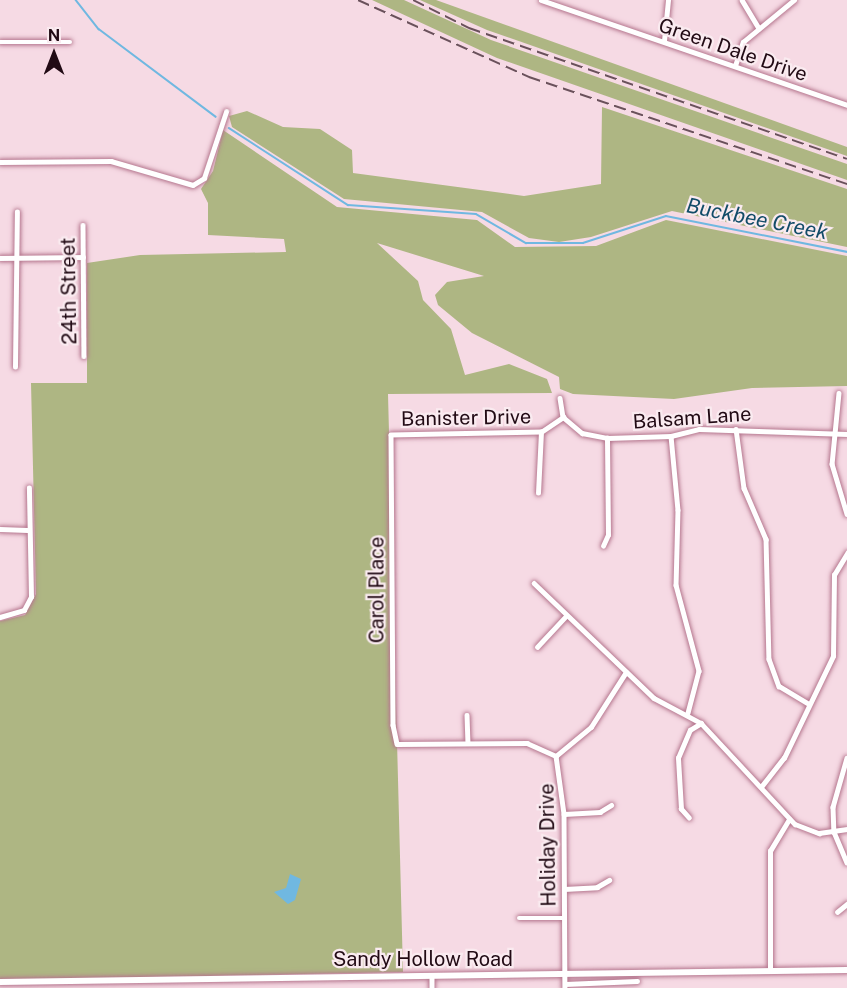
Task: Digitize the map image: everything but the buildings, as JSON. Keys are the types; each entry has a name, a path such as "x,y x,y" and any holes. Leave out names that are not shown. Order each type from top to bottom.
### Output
{"street":[{"name":"Green Dale Drive","path":"541,0 847,105"},
{"path":"664,41 668,0"},
{"path":"742,0 759,28"},
{"path":"735,66 743,42 794,0"},
{"path":"0,42 70,42"},
{"path":"0,162 111,161 193,185 204,178 226,112"},
{"path":"15,367 17,212"},
{"name":"24th Street","path":"83,225 84,356"},
{"path":"0,258 83,257"},
{"path":"839,393 832,464 847,514"},
{"path":"538,493 541,432 563,417 560,398"},
{"name":"Balsam Lane","path":"563,417 582,433 607,438 671,436 736,429 786,429 834,437 847,434"},
{"path":"736,429 744,488 766,539 769,659 778,686 807,703"},
{"name":"Banister Drive","path":"390,435 541,432"},
{"name":"Carol Place","path":"390,435 393,725 397,744"},
{"path":"671,436 678,510 676,585 699,671 688,713"},
{"path":"603,546 608,535 607,438"},
{"path":"0,617 24,610 32,591 27,530 29,488"},
{"path":"0,529 27,530"},
{"path":"761,787 784,758 807,703 833,656 834,575 847,553"},
{"path":"534,583 654,698 688,713 701,723 789,819 810,831 834,832 847,829"},
{"path":"537,647 566,616"},
{"path":"556,756 591,727 626,672"},
{"path":"467,715 468,742"},
{"path":"689,818 681,809 678,758 690,730 701,723"},
{"name":"Holiday Drive","path":"397,744 528,742 556,756 564,814 565,986"},
{"path":"847,758 835,789 834,832 847,862"},
{"path":"564,814 600,812 611,805"},
{"path":"770,971 770,851 789,819"},
{"path":"564,889 597,888 609,880"},
{"path":"837,912 847,904"},
{"path":"519,918 565,918"},
{"name":"Sandy Hollow Road","path":"0,982 847,970"},
{"path":"432,976 432,988"},
{"path":"565,986 636,981"}],"green space":[{"path":"372,0 404,0 491,40 847,164 847,180 497,58"},
{"path":"420,0 436,0 847,147 847,156 487,30"},
{"path":"602,107 847,189 847,247 672,211 591,237 559,242 529,238 482,212 344,199 232,127 229,116 247,111 283,127 320,129 352,150 353,173 524,196 601,184"},
{"path":"223,130 337,207 477,220 515,247 596,246 666,220 847,256 847,386 752,388 674,399 573,394 560,389 559,377 472,333 438,305 435,295 447,282 484,276 377,243 418,281 423,300 451,329 465,375 509,364 547,379 552,393 388,394 403,972 0,980 0,621 25,615 36,594 31,383 87,383 87,263 140,255 286,252 284,239 208,235 208,203 201,189 213,171"}],"water":[{"path":"290,874 301,879 295,900 288,904 274,892 286,888"}],"waterway":[{"path":"76,0 99,29 216,117"},
{"name":"Buckbee Creek","path":"229,128 348,205 476,214 526,243 583,243 666,216 847,252"}],"railway":[{"path":"358,0 529,77 847,184"},
{"path":"413,0 469,28 847,159"}]}
